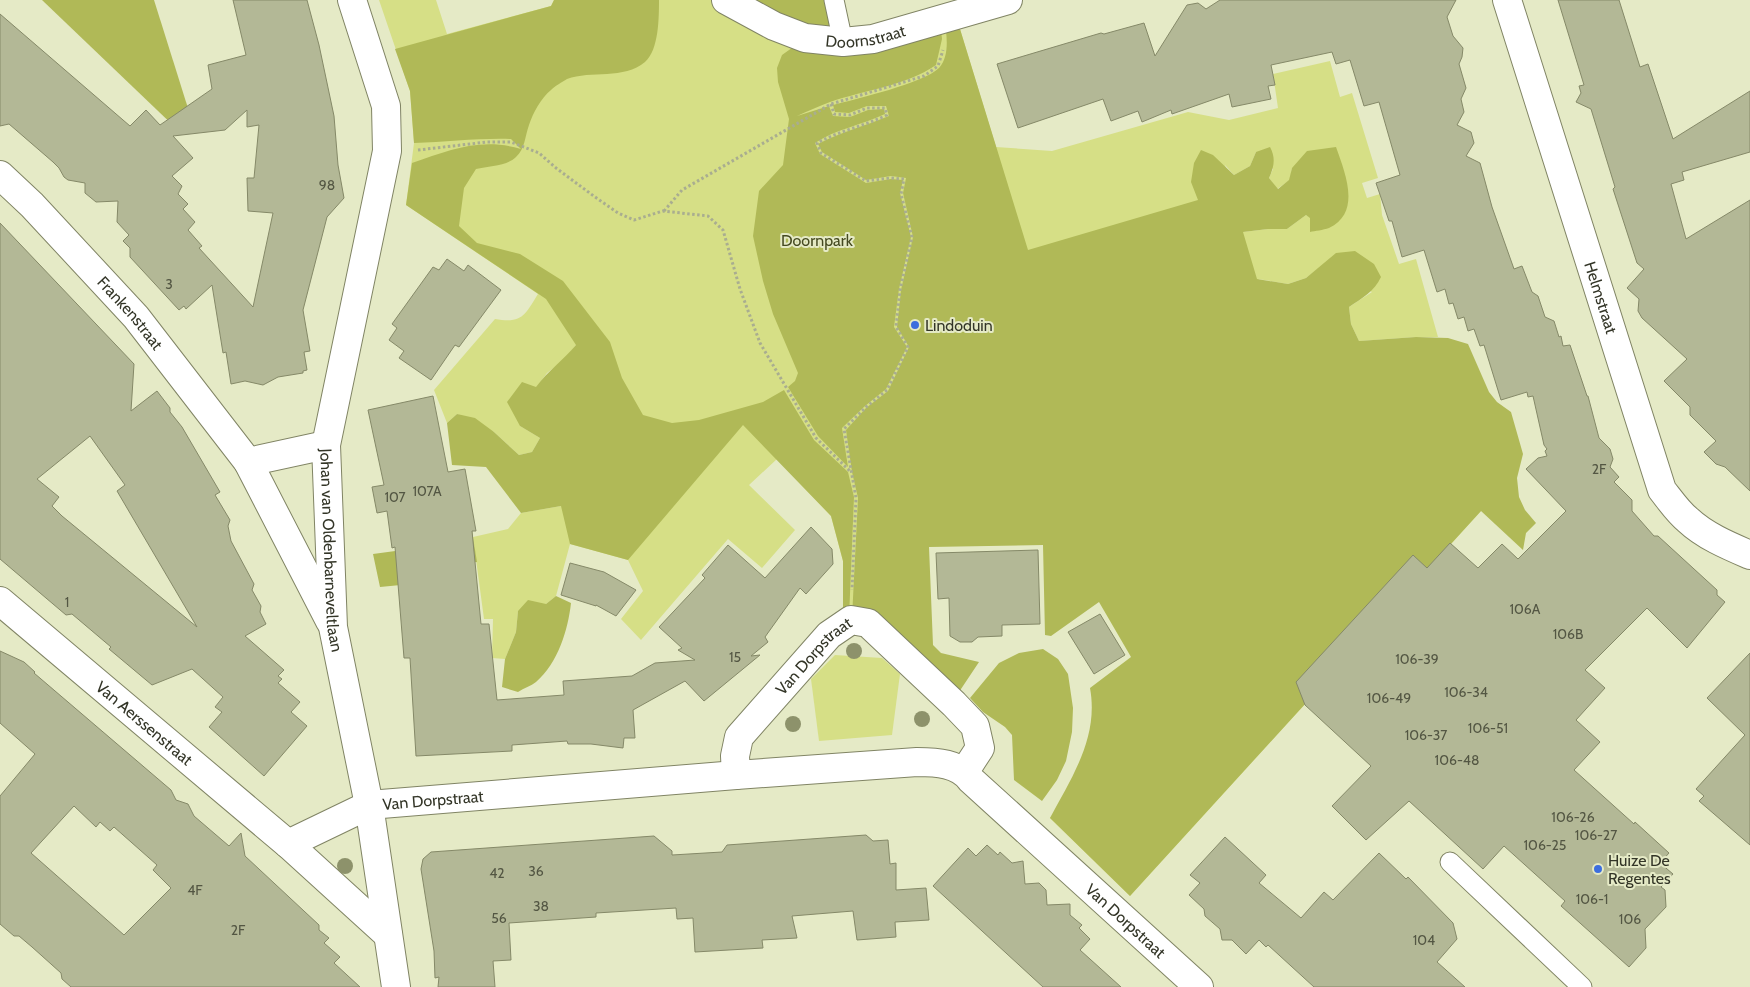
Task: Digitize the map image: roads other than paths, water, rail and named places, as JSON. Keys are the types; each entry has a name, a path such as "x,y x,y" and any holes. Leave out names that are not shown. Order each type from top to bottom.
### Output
{"street":[{"name":"Johan van Oldenbarneveltlaan","path":"352,0 386,106 387,151 326,445 333,627 369,805 396,987"},
{"name":"Doornstraat","path":"726,0 774,26 805,38 843,42 873,39 1008,0"},
{"name":"Helmstraat","path":"1507,0 1662,490 1687,520 1700,530 1750,555"},
{"name":"Frankenstraat","path":"0,175 32,205 136,317 248,462 333,627"},
{"path":"248,462 326,445"},
{"name":"Van Aerssenstraat","path":"0,601 288,844 388,935"},
{"name":"Van Dorpstraat","path":"736,775 735,756 739,737 829,635 851,620 868,623 975,726 980,748 965,771"},
{"name":"Van Dorpstraat","path":"369,805 736,775 939,762 965,771 979,786 1199,987"},
{"path":"288,844 369,805"}],"lane":[{"path":"834,0 843,42"},
{"path":"1450,862 1582,987"}],"place":[{"name":"Lindoduin","path":"915,325"},
{"name":"Huize De Regentes","path":"1598,869"}],"park label":[{"name":"Doornpark","path":"817,240"}]}
